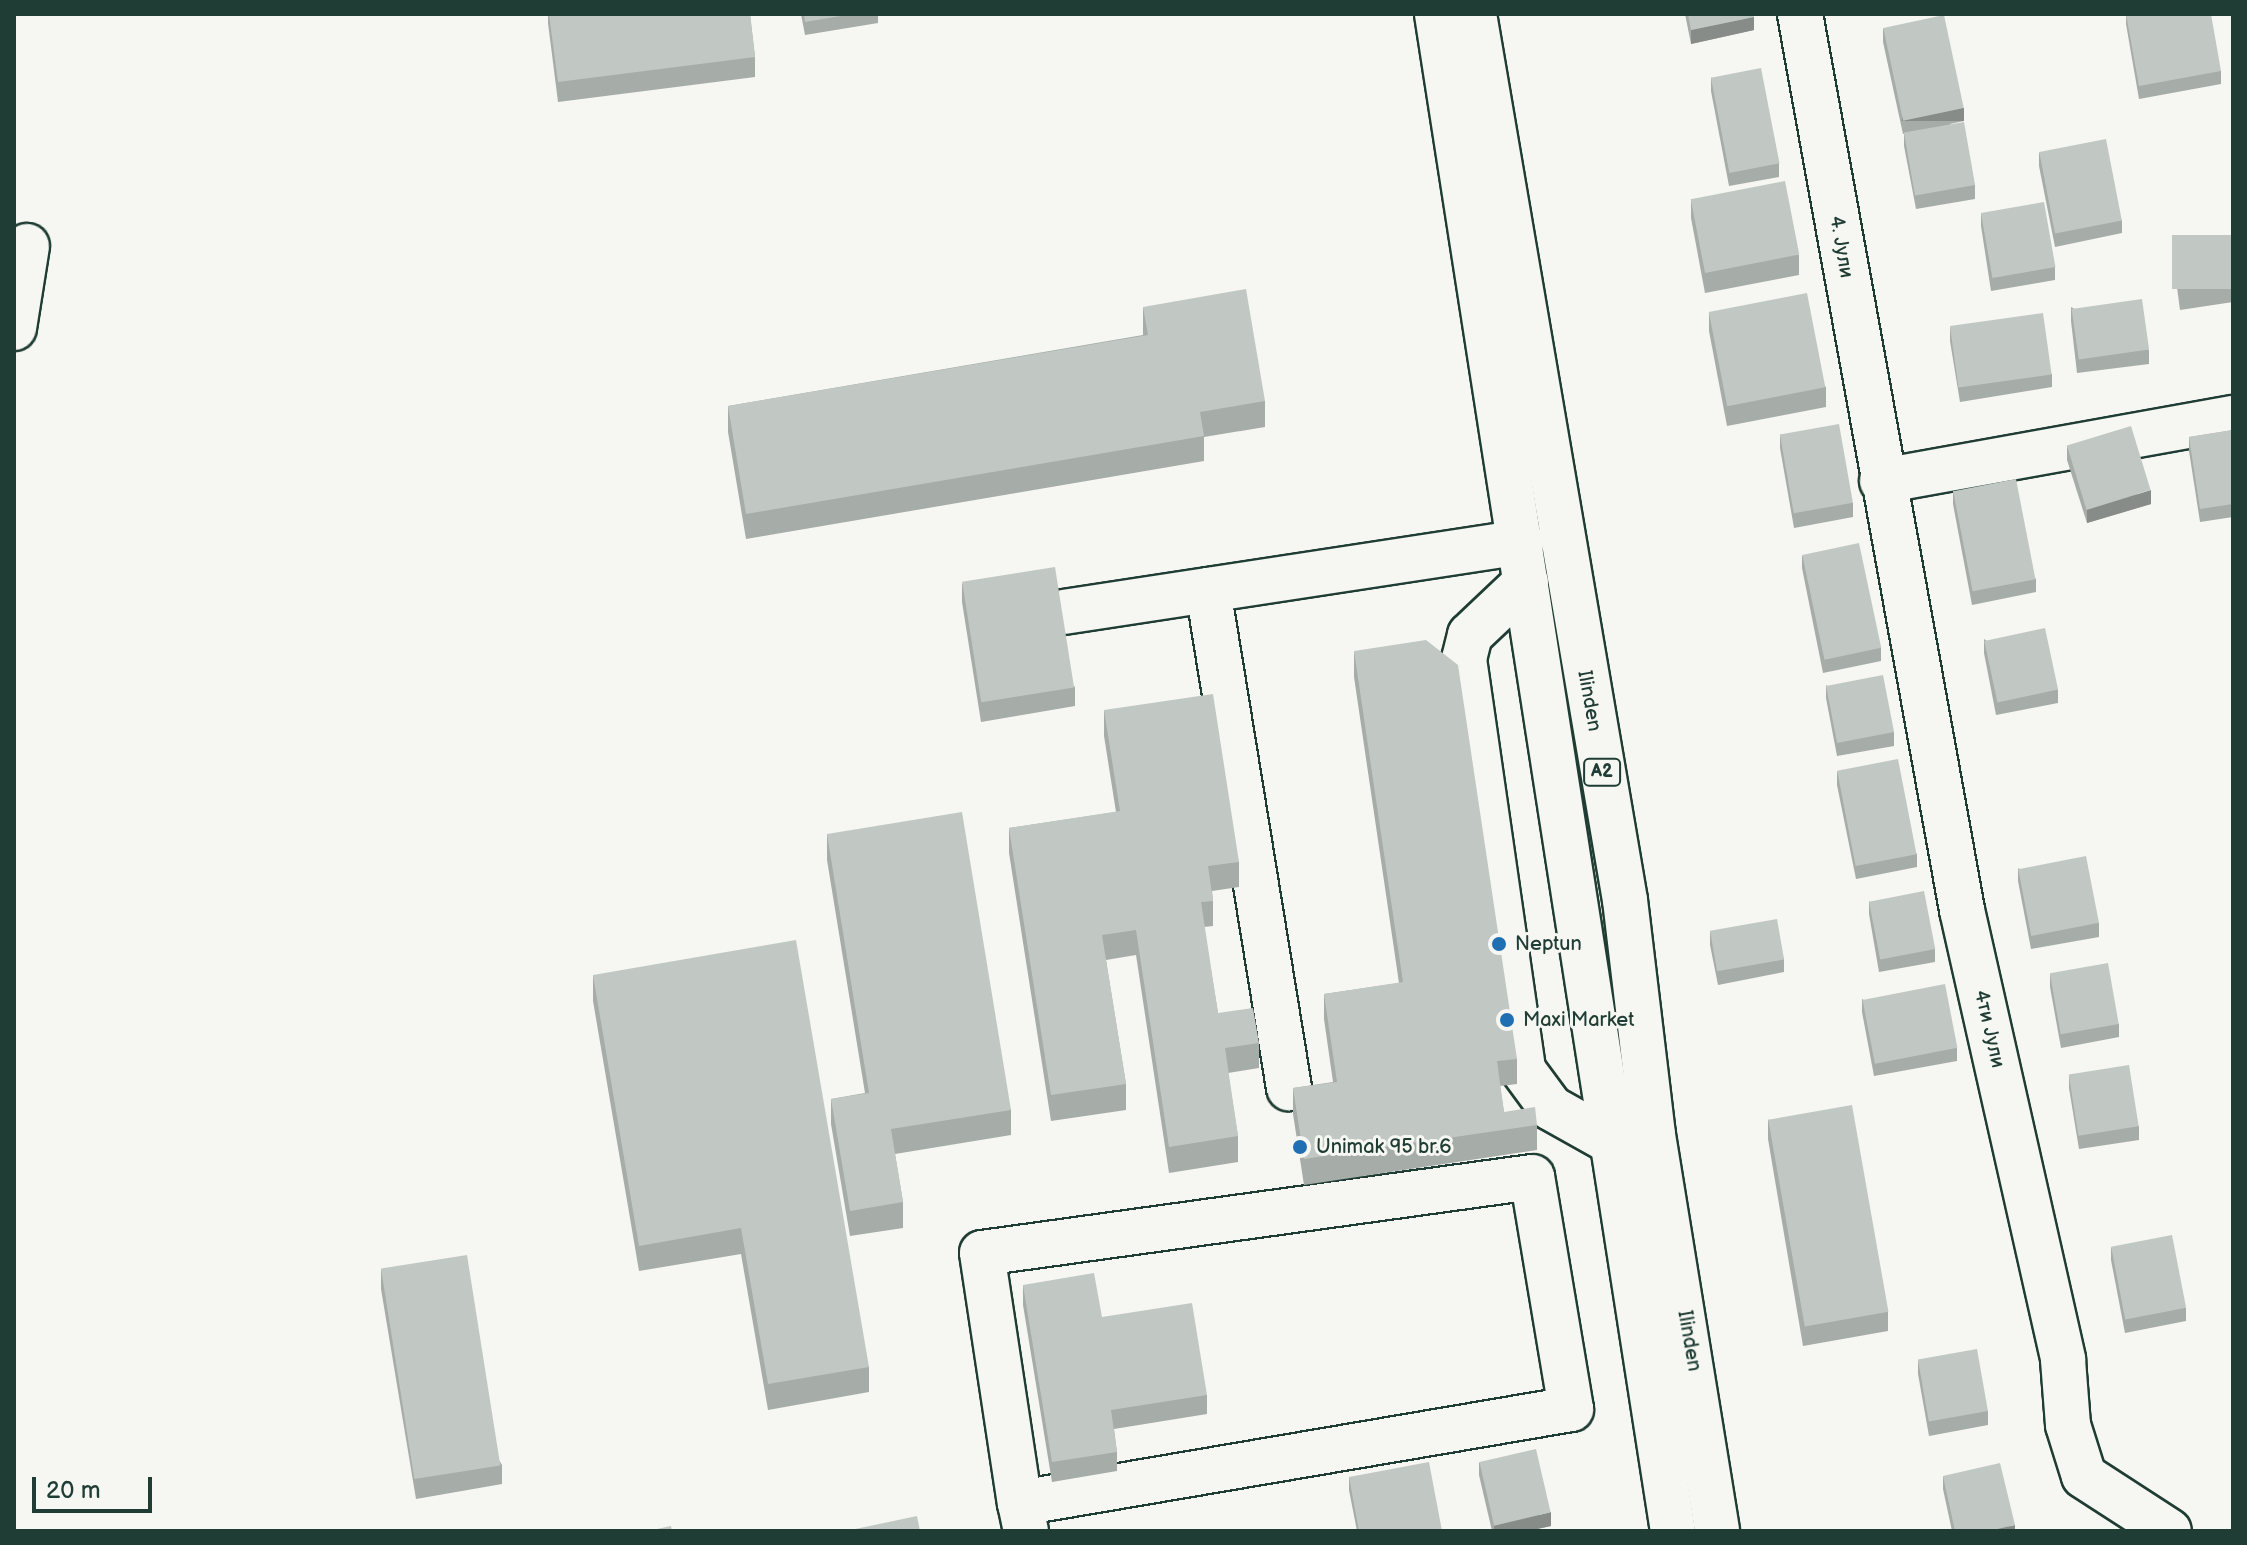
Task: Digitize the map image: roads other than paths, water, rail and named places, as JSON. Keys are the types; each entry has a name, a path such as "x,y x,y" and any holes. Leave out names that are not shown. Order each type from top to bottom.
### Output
{"main road":[{"name":"A2","path":"1437,14 1673,1531"},
{"name":"Ilinden","path":"1474,14 1625,900 1653,1135 1717,1531"},
{"name":"4. Јули","path":"1800,14 1882,481"},
{"path":"14,328 27,246"},
{"path":"1882,481 2233,418"},
{"name":"4ти Јули","path":"1882,481 1962,910 2063,1360 2068,1425 2084,1476 2169,1531"},
{"path":"1064,612 1208,590 1524,562"},
{"path":"1524,562 1470,635 1464,659 1523,1070 1551,1108 1610,1141"},
{"path":"1208,590 1289,1088"},
{"path":"1532,1177 1571,1409 1023,1517 982,1253 1532,1177"}],"place":[{"name":"Neptun","path":"1499,944"},
{"name":"Maxi Market","path":"1507,1020"},
{"name":"Unimak 95 br.6","path":"1300,1147"}]}
